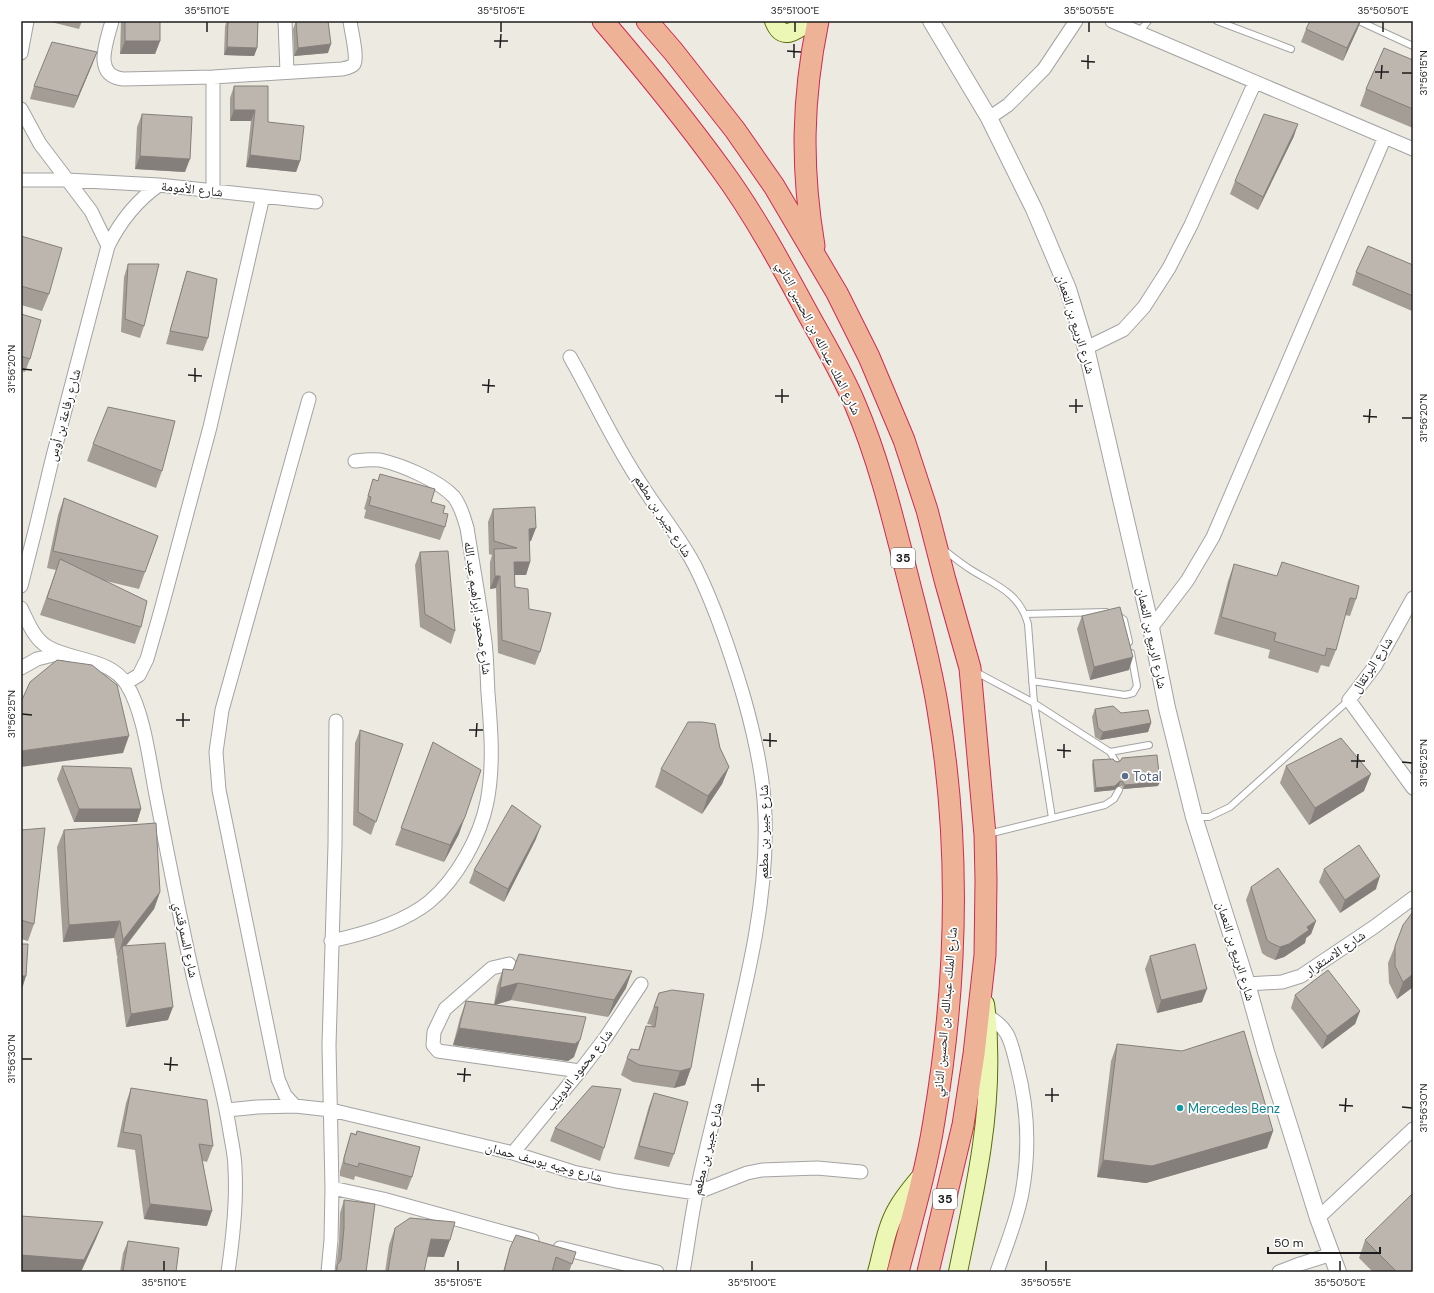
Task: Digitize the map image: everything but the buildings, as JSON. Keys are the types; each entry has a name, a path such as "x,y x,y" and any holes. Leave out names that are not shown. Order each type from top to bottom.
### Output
{"highway":[{"name":"شارع الملك عبدالله بن الحسين الثاني","path":"603,21 663,94 723,171 770,244 855,402 877,464 895,526 928,657 946,759 953,854 954,944 949,1002 934,1120 918,1196 898,1272"},
{"name":"35","path":"647,21 735,130 774,186 837,293 869,356 909,454 927,510 970,668 985,835 985,955 974,1054 963,1125 928,1272"},
{"path":"816,256 807,199 804,151 807,81 818,21"}],"main road":[{"path":"774,21 777,29 784,33 794,32 809,21"},
{"path":"958,1272 980,1157 987,1111 989,1068 987,1016 982,986"},
{"path":"877,1272 887,1234 896,1209 923,1174"}],"street":[{"path":"21,53 27,21"},
{"path":"112,21 105,50 104,63 106,70 114,77 123,79 213,77 342,70 353,66 355,63 350,21"},
{"path":"285,21 287,72"},
{"name":"شارع الربيع بن النعمان","path":"931,21 989,118 1040,224 1068,289 1086,348 1151,628 1167,708 1194,817 1247,984 1266,1052 1318,1218 1338,1272"},
{"path":"989,118 1008,105 1044,69 1076,21"},
{"path":"1112,21 1413,149"},
{"path":"213,77 213,191"},
{"path":"1086,348 1123,330 1144,308 1169,268 1191,225 1255,82"},
{"path":"21,109 40,144 91,211 108,246"},
{"path":"1151,628 1186,581 1213,537 1384,137"},
{"name":"شارع الأمومة","path":"21,180 67,180 159,185 316,202"},
{"name":"شارع رفاعة بن أوس","path":"21,586 52,460 108,246 121,222 129,211 159,185"},
{"path":"126,683 138,675 142,669 161,610 210,427 263,196"},
{"name":"شارع جبير بن مطعم","path":"570,356 630,467 670,526 699,574 725,634 734,661 749,716 763,779 765,817 763,887 737,1018 696,1193 683,1272"},
{"path":"295,1106 285,1095 278,1079 219,790 216,752 222,710 309,398"},
{"name":"شارع محمود إبراهيم عبد الله","path":"332,941 357,936 407,915 429,902 448,883 464,859 478,830 487,802 491,774 490,712 487,664 467,528 462,511 455,498 442,486 426,477 395,464 378,460 365,459 355,461"},
{"name":"شارع البرتقال","path":"1413,598 1374,666 1349,700 1413,788"},
{"name":"شارع السمرقندي","path":"21,608 28,623 38,638 47,647 61,653 92,661 104,666 126,683 134,697 145,738 194,980 227,1110 235,1168 234,1217 228,1272"},
{"path":"21,668 38,660 61,653"},
{"path":"328,1272 331,1240 332,1188 332,1110 329,1045 335,838 336,721"},
{"name":"شارع الاستقرار","path":"1247,984 1282,982 1301,976 1374,927 1413,898"},
{"path":"509,964 492,968 445,1009 434,1032 434,1045 438,1051 580,1072"},
{"name":"شارع محمود الدويلب","path":"513,1152 580,1072 606,1037 641,984"},
{"path":"987,1016 1001,1025 1010,1039 1022,1082 1027,1120 1027,1157 1022,1194 998,1272"},
{"name":"شارع وجيه يوسف حمدان","path":"227,1110 257,1107 295,1106 332,1110 513,1152 573,1172 616,1181 696,1193 747,1173 762,1170 817,1168 861,1172"},
{"path":"1318,1218 1413,1129"},
{"path":"332,1188 383,1199 657,1272"},
{"path":"1280,1272 1332,1254"}],"lane":[{"path":"1139,32 1148,21"},
{"path":"1217,21 1291,49"},
{"path":"1359,21 1413,46"},
{"path":"936,542 966,566 1014,597 1025,614 1028,624 1034,703 1052,818"},
{"path":"1025,614 1112,612 1124,620 1137,686 1133,693 1125,696 1032,681"},
{"path":"970,668 1034,703 1110,752 1116,762"},
{"path":"1194,817 1209,817 1230,807 1349,700"},
{"path":"1110,752 1149,745"},
{"path":"985,835 1105,805 1114,799 1119,790"}],"place":[{"name":"Total","path":"1125,776"},
{"name":"Mercedes Benz","path":"1180,1108"}]}
